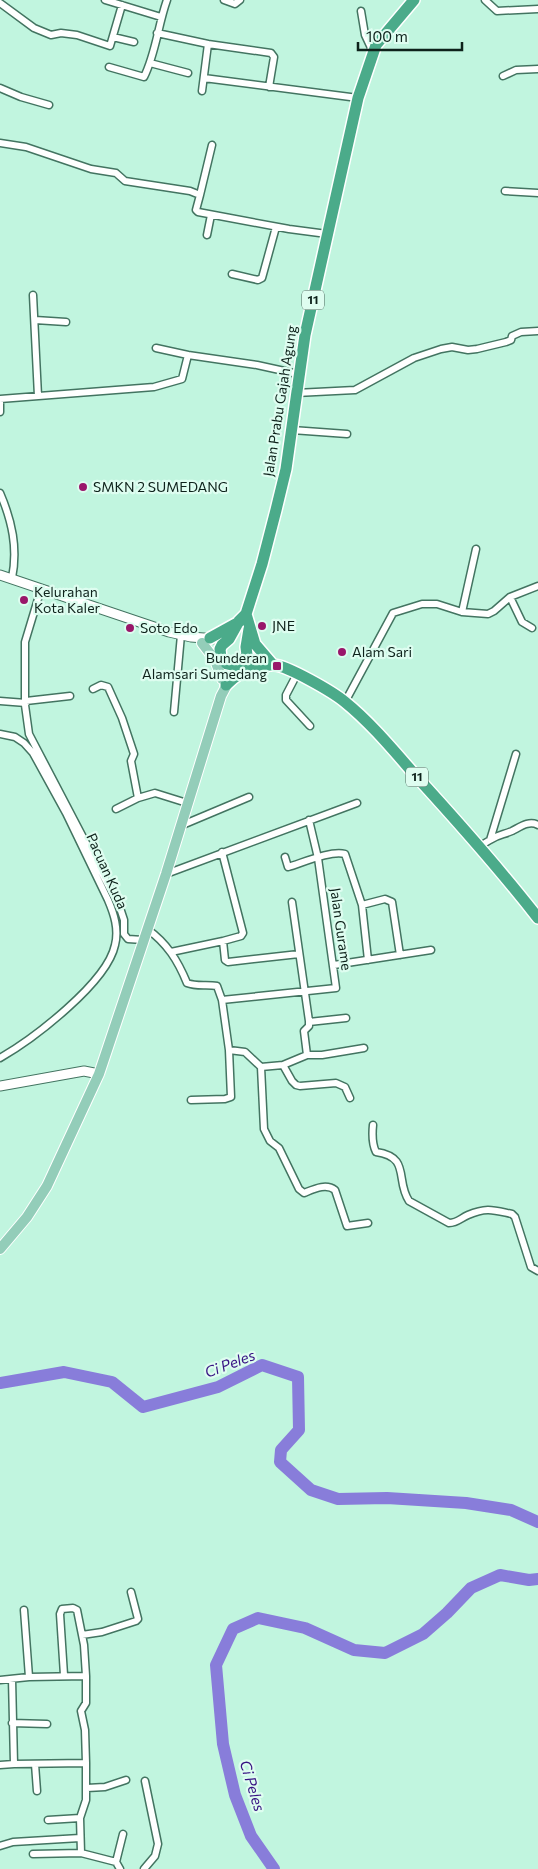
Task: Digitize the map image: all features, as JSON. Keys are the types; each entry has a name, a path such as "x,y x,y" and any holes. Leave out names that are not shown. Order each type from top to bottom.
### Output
{"highway":[{"name":"Jalan Prabu Gajah Agung","path":"245,620 262,564 286,469 305,335 358,98 373,52 384,33 414,0"},
{"name":"11","path":"245,620 229,640 225,641 220,649 221,658 231,666 267,663"},
{"name":"11","path":"240,664 247,655 245,620"},
{"path":"206,640 245,620 255,644 267,663 243,671 224,682"},
{"name":"11","path":"229,640 241,641 267,663 297,674 345,702 485,843 538,918"}],"main road":[{"path":"0,575 191,637 206,640 229,640"},
{"path":"0,1249 27,1217 47,1186 99,1074 166,874 224,682 221,658 206,640"},
{"path":"206,640 224,682"},
{"path":"224,682 240,664"},
{"path":"0,1086 84,1071 99,1074"}],"street":[{"path":"105,0 161,17"},
{"path":"109,67 143,77 150,63 167,0"},
{"path":"224,0 235,4 240,0"},
{"path":"485,0 497,11 538,9"},
{"path":"0,3 34,28 52,35 61,33 77,35 110,46 122,5"},
{"path":"361,10 365,35 373,52"},
{"path":"157,33 208,44 271,53 274,57 268,86"},
{"path":"113,37 134,42"},
{"path":"202,91 208,44"},
{"path":"150,63 188,73"},
{"path":"503,76 516,70 538,69"},
{"path":"204,78 358,98"},
{"path":"0,88 21,97 49,105"},
{"path":"0,143 26,147 92,169 116,173 125,181 200,195"},
{"path":"212,145 196,211 276,227 327,234"},
{"path":"505,191 538,192"},
{"path":"207,235 211,215"},
{"path":"232,274 258,280 262,278 276,227"},
{"path":"33,295 38,396"},
{"path":"35,320 66,322"},
{"path":"296,393 355,390 414,358 441,349 452,347 468,350 477,349 506,342 512,336 521,332 538,331"},
{"path":"156,348 298,374"},
{"path":"0,412 0,399 154,387 176,382 184,377 188,355"},
{"path":"292,430 347,434"},
{"path":"0,492 11,522 14,538 15,557 12,578"},
{"path":"462,612 476,549"},
{"path":"345,702 393,613 422,604 437,604 462,612 488,614 494,612 510,596 538,586"},
{"path":"41,589 25,642 26,702 30,736 120,908 124,920 124,934 128,939 143,940"},
{"path":"510,596 522,622 532,628"},
{"path":"174,712 181,634"},
{"path":"297,674 286,695 286,700 310,726"},
{"path":"94,689 104,684 108,687 122,718 134,754 131,761 138,798"},
{"path":"0,701 26,702 70,696"},
{"name":"Pacuan Kuda","path":"0,734 15,738 24,743 37,761 66,813 108,900 113,912 117,934 111,957 105,969 80,996 46,1026 0,1058"},
{"path":"485,843 516,754"},
{"path":"116,809 138,798 155,793 187,803"},
{"path":"180,826 249,797"},
{"path":"166,874 357,803"},
{"name":"Jalan Gurame","path":"222,1000 336,988 318,858 309,820"},
{"path":"485,843 500,834 510,832 521,826 530,823 538,825"},
{"path":"171,952 223,941 241,936 243,933 222,852"},
{"path":"285,856 288,867 318,858 340,853 344,854 362,905 368,960"},
{"path":"362,905 385,899 392,902 400,955"},
{"path":"292,902 309,1022 309,1026 304,1031 307,1055"},
{"path":"147,929 160,938 178,961 187,983 193,986 210,984 217,986 222,1000 229,1050 231,1097 225,1099 191,1100"},
{"path":"223,941 225,960 228,962 299,954"},
{"path":"334,965 431,950"},
{"path":"309,1022 346,1018"},
{"path":"261,1067 283,1065 307,1055 315,1056 364,1048"},
{"path":"229,1050 245,1052 261,1067 264,1129 270,1141 279,1148 299,1189 304,1193 331,1187 335,1190 346,1224 350,1226 368,1223"},
{"path":"283,1065 296,1085 336,1083 345,1087 350,1098"},
{"path":"373,1126 374,1150 394,1158 399,1164 409,1201 449,1223 455,1223 468,1215 489,1208 512,1214 515,1217 531,1267 538,1271"},
{"path":"82,1635 102,1632 136,1621 138,1618 131,1592"},
{"path":"64,1676 60,1612 62,1609 73,1608 76,1609 84,1645 86,1676 86,1703 82,1710 85,1730 87,1788 85,1806 80,1818 81,1853"},
{"path":"24,1610 29,1677"},
{"path":"0,1680 29,1677 86,1676"},
{"path":"12,1679 14,1764"},
{"path":"12,1724 47,1724"},
{"path":"0,1765 86,1763"},
{"path":"35,1764 37,1791"},
{"path":"87,1788 105,1787 126,1780"},
{"path":"144,1869 155,1856 158,1844 145,1781"},
{"path":"48,1820 80,1818"},
{"path":"120,1869 116,1862 123,1834"},
{"path":"0,1846 13,1842 80,1838"},
{"path":"33,1854 81,1853 116,1862"}],"waterway":[{"name":"Ci Peles","path":"0,1383 64,1372 112,1382 143,1407 218,1387 262,1365 298,1377 299,1430 281,1450 280,1462 311,1490 338,1499 387,1498 466,1503 511,1510 538,1522"},
{"name":"Ci Peles","path":"274,1869 251,1836 235,1795 223,1744 216,1665 233,1629 258,1618 305,1628 354,1650 385,1653 423,1634 471,1588 500,1575 529,1580 538,1579"}],"place":[{"name":"SMKN 2 SUMEDANG","path":"83,487"},
{"name":"Kelurahan Kota Kaler","path":"24,600"},
{"name":"JNE","path":"262,626"},
{"name":"Soto Edo","path":"130,628"},
{"name":"Alam Sari","path":"342,652"},
{"name":"Bunderan Alamsari Sumedang","path":"277,666"}]}
